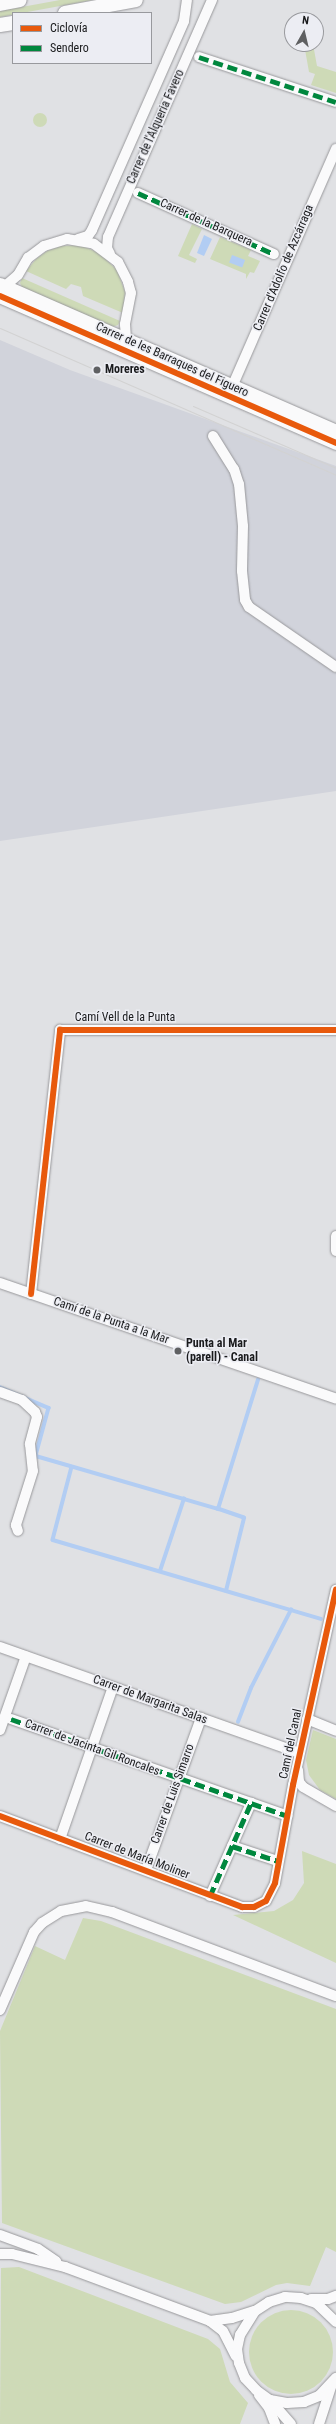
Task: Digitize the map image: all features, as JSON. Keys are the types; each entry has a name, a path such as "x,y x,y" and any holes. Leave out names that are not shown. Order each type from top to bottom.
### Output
{"street":[{"path":"0,4 20,0"},
{"path":"70,12 136,0"},
{"name":"Carrer de l'Alqueria Favero","path":"78,239 88,236 92,230 184,21 187,0"},
{"name":"Carrer de l'Alqueria Favero","path":"110,254 107,248 108,237 212,0"},
{"path":"0,25 12,23"},
{"path":"199,57 336,102"},
{"name":"Carrer d'Adolfo de Azcárraga","path":"232,387 336,149"},
{"name":"Carrer de la Barquera","path":"138,193 274,254"},
{"name":"Carrer de les Barraques del Figuero","path":"1,289 18,276 28,258 44,246 57,241 78,239 94,244 110,254 125,272 131,293 125,324 126,339"},
{"name":"Carrer de les Barraques del Figuero","path":"1,289 126,339 336,432"},
{"name":"Carrer de les Barraques del Figuero","path":"1,289 336,443"},
{"path":"213,436 234,469 239,484 243,526 242,571 245,600 249,607 336,667"},
{"name":"Camí Vell de la Punta","path":"31,1294 60,1030 335,1026"},
{"path":"336,1236 336,1251"},
{"name":"Camí de la Punta a la Mar","path":"0,1283 336,1399"},
{"path":"0,1392 22,1400 35,1412 37,1417 30,1444 33,1471 16,1525 18,1531"},
{"name":"Camí del Canal","path":"266,1901 275,1883 278,1861 307,1719 336,1590"},
{"name":"Carrer de Margarita Salas","path":"0,1647 200,1718 299,1758"},
{"path":"0,1730 26,1656"},
{"path":"60,1839 113,1687"},
{"name":"Carrer de Luis Simarro","path":"146,1870 200,1718"},
{"name":"Carrer de Jacinta Gil Roncales","path":"11,1719 288,1816"},
{"path":"307,1719 336,1731"},
{"path":"299,1758 297,1775 303,1787 336,1806"},
{"path":"210,1896 251,1803"},
{"name":"Carrer de María Moliner","path":"0,1816 146,1870 242,1908 254,1907 266,1901"},
{"path":"232,1846 278,1861"},
{"path":"0,2010 34,1932 42,1923 61,1911 86,1906 112,1912 336,1996"},
{"path":"0,2235 38,2249 65,2266"},
{"path":"0,2238 13,2240"},
{"path":"0,2254 12,2254 65,2266 210,2321 223,2331 230,2342 245,2378 269,2408 275,2424"},
{"path":"210,2321 232,2318 255,2311 269,2302 285,2297 328,2299 336,2296"},
{"path":"302,2298 316,2303 336,2322"},
{"path":"239,2363 240,2335 255,2311"},
{"path":"270,2400 287,2403 304,2402 319,2396 334,2381"},
{"path":"319,2424 334,2381"},
{"path":"256,2390 270,2400 291,2424"}],"shaded area":[{"path":"0,340 70,370 336,466 336,791 0,841"}],"green space":[{"path":"60,0 93,0 27,12 12,12 12,15 0,17 0,11"},
{"path":"305,52 314,52 317,66 336,72 336,93 311,85 315,74 309,72"},
{"path":"40,113 45,115 47,120 45,125 40,127 35,125 33,120 35,115"},
{"path":"192,224 202,229 189,255 197,259 195,263 178,256"},
{"path":"220,237 251,250 248,256 260,261 254,273 250,272 246,279 246,274 210,259"},
{"path":"80,245 99,253 117,270 125,292 123,313 83,296 81,287 71,284 66,289 26,271 36,259 47,251 61,246"},
{"path":"22,278 120,321 118,325 112,327 22,287 20,283"},
{"path":"313,1730 336,1739 336,1799 320,1790 309,1775 306,1760"},
{"path":"302,1851 336,1864 336,1963 233,1915 274,1911 293,1900 304,1883"},
{"path":"83,1918 101,1921 336,2009 336,2252 326,2247 310,2286 287,2283 276,2285 241,2302 225,2304 2,2223 0,2031 35,1946 65,1960"},
{"path":"19,2267 208,2339 220,2349 230,2382 248,2403 240,2424 0,2424 1,2268"},
{"path":"291,2310 307,2313 321,2322 330,2336 333,2352 330,2368 321,2382 307,2391 291,2394 275,2391 261,2382 252,2368 249,2352 252,2336 261,2322 275,2313"}],"water":[{"path":"204,235 212,239 204,256 197,253"},
{"path":"232,255 245,260 242,267 229,262"}],"waterway":[{"path":"226,1591 244,1518 218,1509 258,1380"},
{"path":"0,1387 49,1408 36,1456 218,1509"},
{"path":"72,1467 53,1540 321,1619"},
{"path":"160,1571 184,1499"},
{"path":"238,1722 251,1688 291,1610"}],"tram line":[{"path":"0,328 336,475"},
{"path":"193,406 336,468"}],"marked path":[{"path":"199,57 336,102"},
{"path":"138,193 274,254"},
{"path":"11,1719 288,1816"},
{"path":"210,1896 251,1803"},
{"path":"232,1846 278,1861"}],"cycle path":[{"path":"0,296 336,443"},
{"path":"31,1294 60,1030 336,1030"},
{"path":"0,1816 242,1907 254,1907 266,1901 275,1883 293,1785 336,1590"}],"place":[{"name":"Moreres","path":"97,370"},
{"name":"Punta al Mar (parell) - Canal","path":"178,1351"}]}
